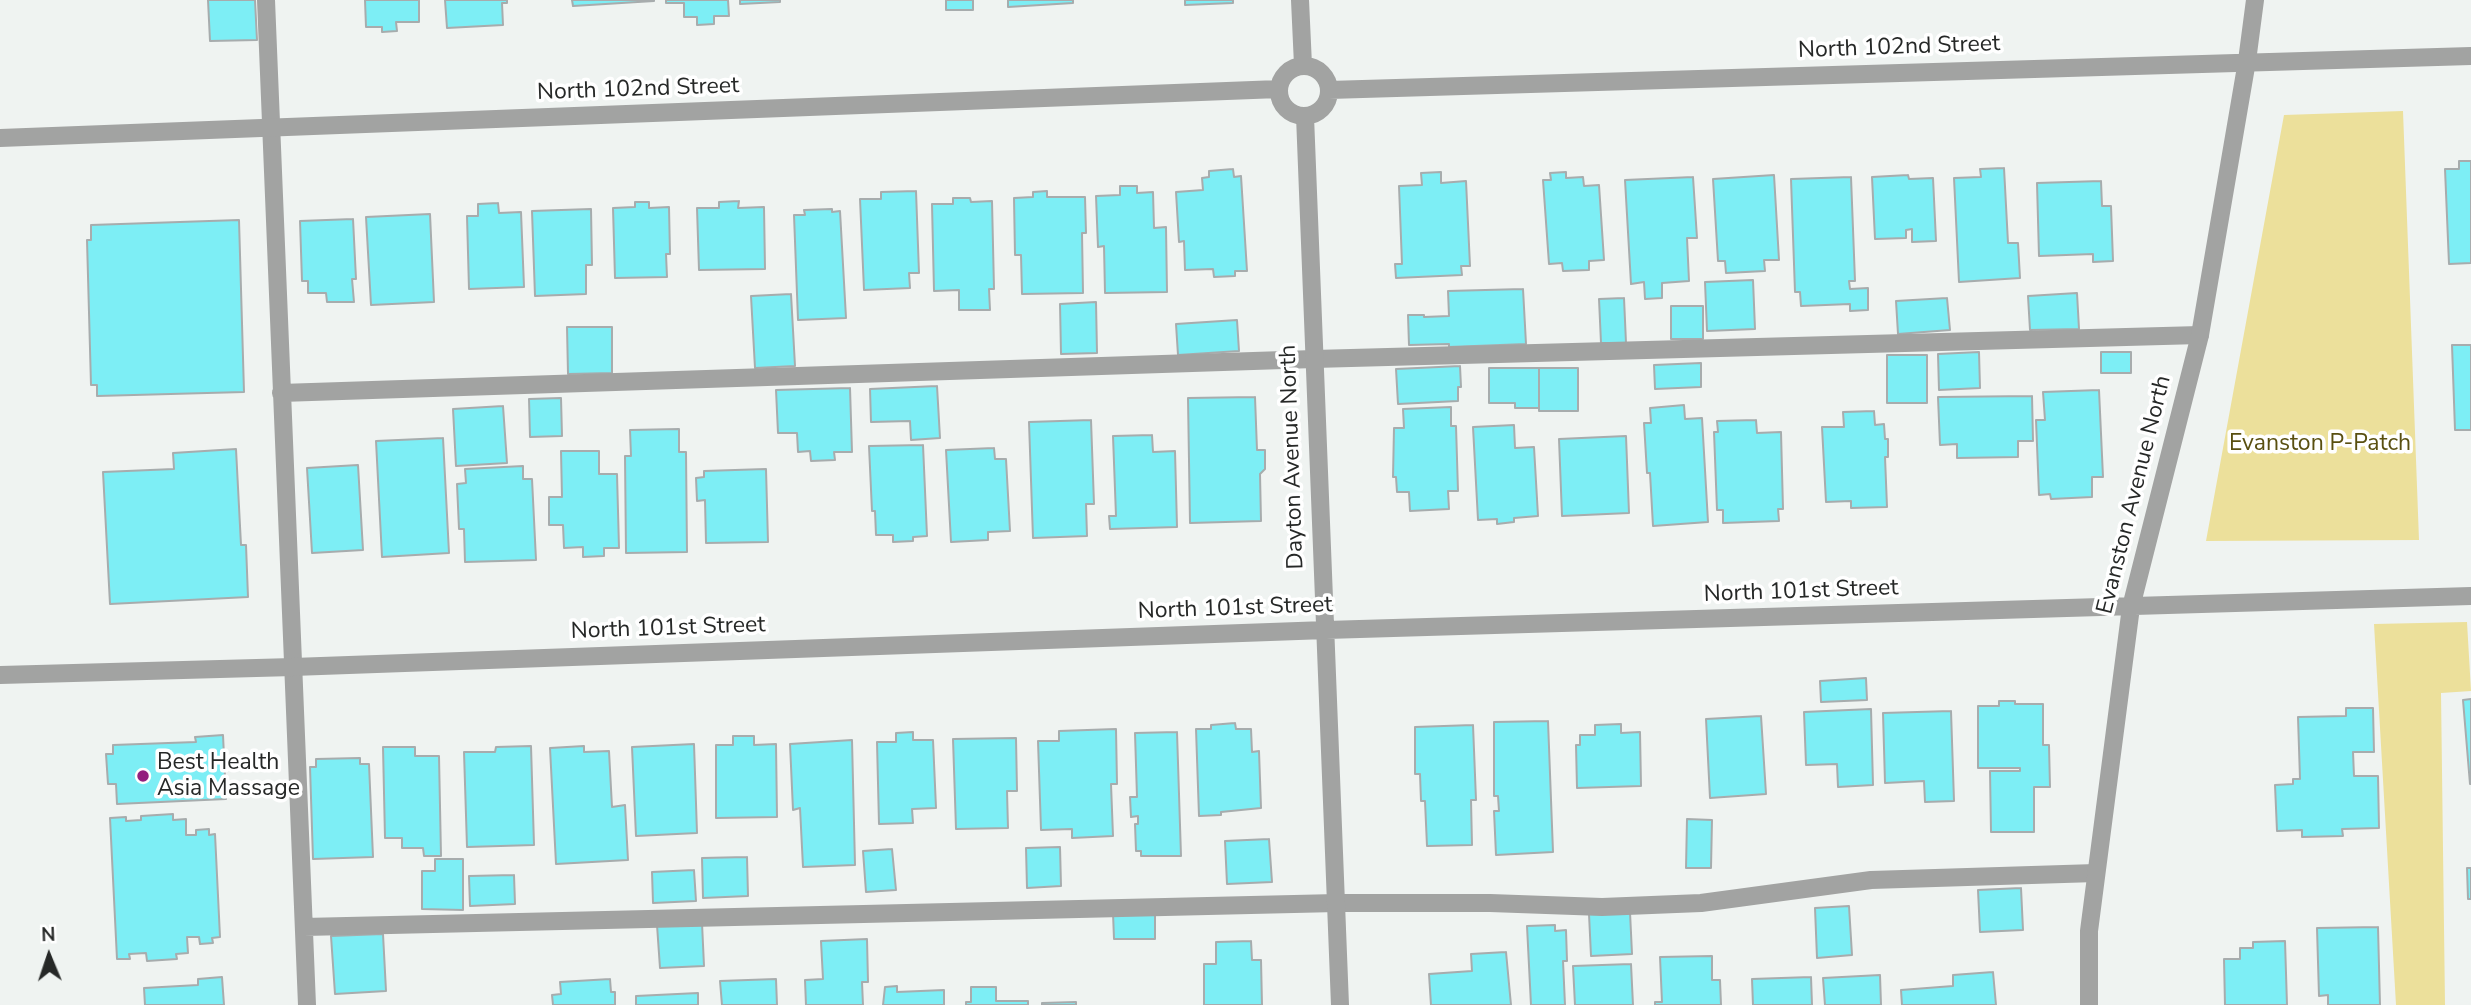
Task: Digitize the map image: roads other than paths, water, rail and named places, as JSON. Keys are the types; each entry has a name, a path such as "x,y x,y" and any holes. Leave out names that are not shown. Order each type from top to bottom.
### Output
{"street":[{"path":"266,0 307,1005"},
{"path":"1300,0 1303,65"},
{"name":"Evanston Avenue North","path":"2089,1005 2088,930 2131,607 2200,335 2255,0"},
{"name":"North 102nd Street","path":"1329,90 2471,56"},
{"path":"1303,65 1322,72 1329,90 1327,102 1322,108 1305,116 1290,112 1280,98 1279,89 1286,74 1303,65"},
{"name":"North 102nd Street","path":"0,138 1279,89"},
{"name":"Dayton Avenue North","path":"1305,116 1340,1005"},
{"path":"281,393 1314,359 2200,335"},
{"name":"North 101st Street","path":"0,675 1326,630 2471,596"},
{"path":"304,927 1337,903 1490,902 1602,907 1701,903 1871,880 2095,873"}],"place":[{"name":"Best Health Asia Massage","path":"143,776"}],"park label":[{"name":"Evanston P-Patch","path":"2320,444"}]}
